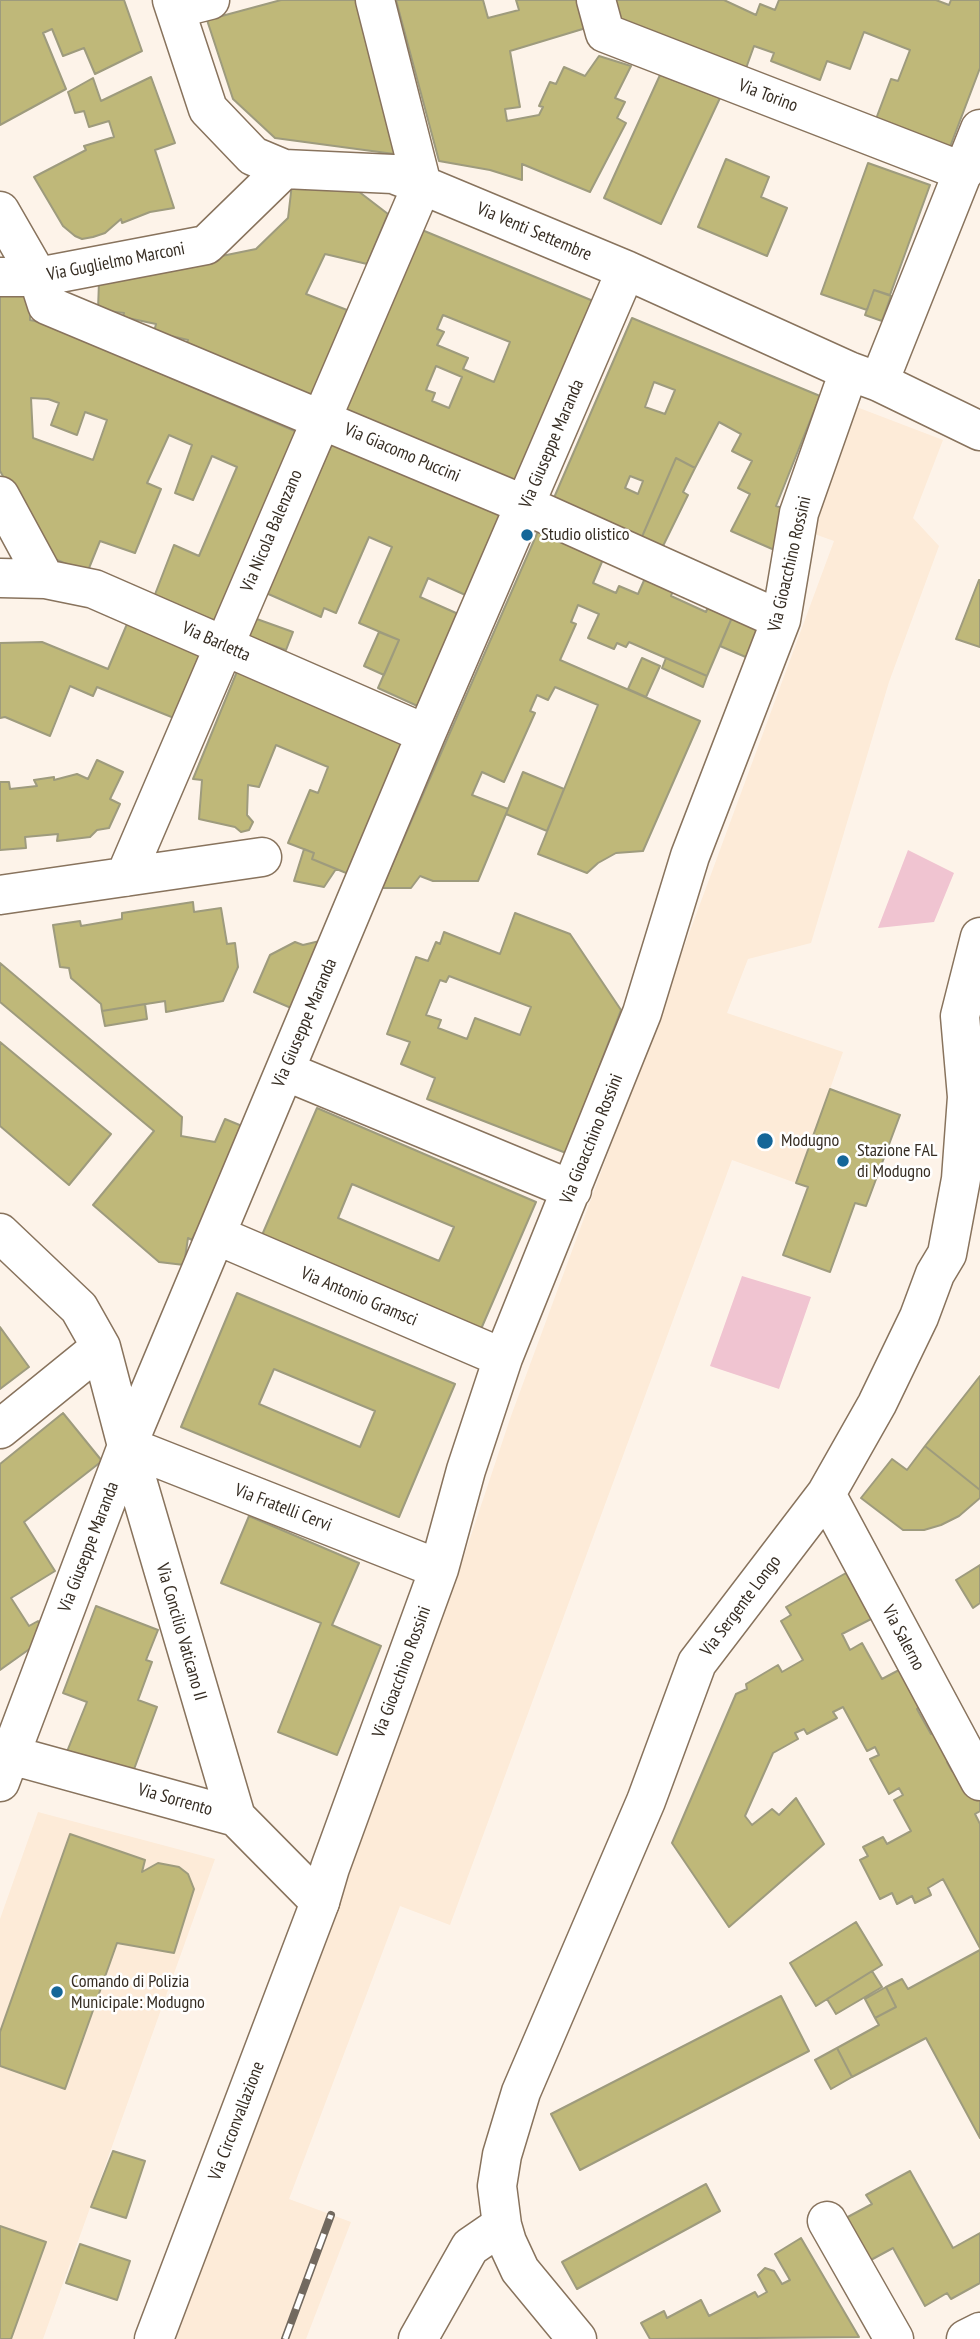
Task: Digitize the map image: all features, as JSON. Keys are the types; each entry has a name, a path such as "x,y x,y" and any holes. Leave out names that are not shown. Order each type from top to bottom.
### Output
{"street":[{"path":"375,0 422,185"},
{"name":"Via Torino","path":"596,0 605,33 964,172"},
{"path":"186,3 208,109 253,156 284,169"},
{"name":"Via Gioacchino Rossini","path":"320,1902 439,1569 466,1470 503,1358 642,1013 690,856 781,620 799,513 964,172 980,129"},
{"name":"Via Venti Settembre","path":"284,169 393,174 626,271 980,431"},
{"name":"Via Guglielmo Marconi","path":"0,276 38,276 206,245 284,169"},
{"name":"Via Nicola Balenzano","path":"125,877 422,185"},
{"path":"0,211 38,276"},
{"name":"Via Giuseppe Maranda","path":"2,1757 127,1446 426,734 626,271"},
{"name":"Via Giacomo Puccini","path":"38,276 47,305 525,505 781,620"},
{"path":"0,496 45,579"},
{"name":"Via Barletta","path":"0,578 45,579 94,589 426,734"},
{"path":"0,895 262,857"},
{"name":"Via Sergente Longo","path":"577,2339 520,2270 502,2225 497,2186 502,2155 521,2092 646,1801 697,1663 826,1494 877,1404 919,1317 935,1274 947,1254 961,1179 967,1097 960,1016 980,937"},
{"path":"285,1071 572,1190"},
{"name":"Via Concilio Vaticano II","path":"0,1233 79,1308 102,1347 127,1446 236,1817"},
{"name":"Via Antonio Gramsci","path":"216,1235 503,1358"},
{"path":"0,1429 102,1347"},
{"name":"Via Fratelli Cervi","path":"127,1446 439,1569"},
{"name":"Via Salerno","path":"826,1494 980,1781"},
{"name":"Via Sorrento","path":"2,1757 236,1817 320,1902"},
{"name":"Via Circonvallazione","path":"154,2339 320,1902"},
{"path":"827,2221 894,2339"},
{"path":"418,2339 470,2248 502,2225"},
{"path":"966,2339 980,2332"}],"shaded area":[{"path":"854,406 943,440 913,518 939,546 889,682 811,943 748,959 727,1013 843,1052 830,1089 900,1115 866,1206 855,1203 830,1272 783,1255 807,1187 732,1160 450,1925 400,1906 289,2199 351,2222 306,2339 176,2339 454,1586 511,1416 834,541 806,531"},
{"path":"908,850 954,873 934,922 878,928"},
{"path":"742,1276 811,1297 779,1389 710,1366"},
{"path":"38,1812 215,1859 43,2339 0,2339 0,1919"}],"building":[{"path":"0,0 124,0 142,51 95,74 84,48 63,56 52,29 43,33 66,89 0,125"},
{"path":"281,0 364,0 409,156 275,138 233,99 207,20"},
{"path":"396,0 483,0 488,18 519,10 516,0 579,0 586,28 510,51 520,107 505,109 507,121 539,115 543,107 539,106 550,82 556,84 564,67 585,76 599,56 631,66 615,98 625,102 617,118 626,123 590,192 522,164 522,180 490,170 439,161"},
{"path":"612,0 724,0 756,15 760,4 775,10 779,0 936,0 949,5 951,0 980,0 980,68 950,147 876,119 891,79 898,81 910,50 864,32 850,69 827,61 820,80 771,61 774,53 754,46 745,71 618,22"},
{"path":"660,75 720,98 661,224 604,198"},
{"path":"151,77 175,143 155,150 174,208 150,212 122,223 121,219 105,233 93,237 82,239 75,236 63,226 34,177 86,150 84,146 114,137 109,121 89,127 84,111 75,113 68,92 93,78 101,101"},
{"path":"726,159 769,177 761,197 787,208 767,256 698,227"},
{"path":"868,163 930,185 890,295 874,290 867,310 821,294"},
{"path":"292,184 358,191 388,214 367,264 325,254 306,294 347,310 314,398 186,346 188,340 154,332 156,324 123,317 124,313 98,310 99,281 256,249 288,218"},
{"path":"422,230 598,303 519,486 342,412","holes":["443,315 510,342 494,382 463,369 468,358 437,345 444,332 437,329","436,366 462,377 449,408 432,401 435,393 426,390"]},
{"path":"0,290 30,295 30,320 59,326 127,359 297,432 216,621 154,597 174,545 199,556 237,467 212,456 193,500 175,493 192,445 169,435 147,483 161,489 135,553 100,541 87,573 48,556 0,471","holes":["31,398 59,403 51,425 77,435 85,412 107,420 93,460 33,438"]},
{"path":"874,290 891,296 882,321 865,315"},
{"path":"632,318 820,396 776,506 786,509 779,552 731,531 750,494 738,488 752,461 732,451 741,434 719,422 695,468 676,458 641,539 553,500","holes":["654,382 675,390 665,414 645,407","630,476 643,481 638,494 625,488"]},
{"path":"333,442 508,518 472,598 428,578 420,597 465,617 424,709 378,688 399,640 359,623 392,547 369,537 336,613 324,608 321,617 266,593"},
{"path":"676,458 695,468 683,492 688,495 662,548 641,539"},
{"path":"539,529 604,557 593,583 616,593 619,586 638,594 646,576 674,588 671,596 706,612 709,605 733,615 707,676 629,642 626,647 617,643 614,649 588,638 599,614 578,605 571,622 576,624 560,660 700,721 643,851 616,853 587,873 538,854 598,705 555,687 548,700 537,695 530,711 535,713 504,782 482,772 472,795 508,809 478,881 433,881 420,876 411,888 382,888"},
{"path":"980,580 980,647 956,639"},
{"path":"733,615 761,628 748,658 720,646"},
{"path":"254,618 293,632 286,650 248,637"},
{"path":"127,624 200,653 174,718 97,687 93,696 70,686 50,736 5,717 0,718 0,643 42,642 108,669"},
{"path":"379,632 399,640 384,675 364,666"},
{"path":"642,658 660,666 646,697 628,689"},
{"path":"666,658 707,676 703,687 662,668"},
{"path":"238,669 410,744 356,877 312,859 314,853 288,843 310,790 318,793 328,767 276,745 259,787 248,785 247,815 253,822 249,830 241,832 235,827 199,819 202,780 193,779"},
{"path":"97,760 123,772 110,799 120,804 109,828 97,830 90,837 57,841 58,834 25,837 26,848 0,850 0,782 9,782 10,789 37,786 34,780 54,777 54,780 77,774 88,779"},
{"path":"523,772 564,789 547,831 506,814"},
{"path":"304,849 314,853 312,859 336,869 324,887 294,881"},
{"path":"193,902 194,912 221,908 227,944 235,943 238,967 223,1001 166,1012 165,1001 102,1011 101,1004 71,978 69,968 60,967 53,925 80,921 81,926 122,919 122,913"},
{"path":"515,913 570,934 621,1010 566,1153 427,1099 435,1078 401,1064 410,1042 387,1034 416,957 428,961 436,942 440,944 444,932 500,954","holes":["449,976 531,1007 520,1035 475,1018 467,1039 438,1028 441,1020 426,1015 440,980 446,982"]},
{"path":"328,939 298,1011 254,992 270,955 295,942 303,945"},
{"path":"0,963 182,1117 181,1136 215,1142 225,1119 242,1126 200,1234 195,1233 192,1240 188,1238 184,1265 159,1262 93,1205 154,1131 0,1002"},
{"path":"145,1004 147,1019 105,1026 102,1011"},
{"path":"0,1042 111,1134 69,1185 0,1126"},
{"name":"Stazione FAL di Modugno","path":"830,1089 900,1115 866,1206 855,1203 830,1272 783,1255 808,1187 796,1183"},
{"path":"317,1108 536,1202 478,1336 259,1242","holes":["352,1184 454,1227 439,1261 338,1218"]},
{"path":"237,1293 455,1384 399,1517 181,1427","holes":["274,1369 375,1411 360,1447 259,1404"]},
{"path":"0,1327 29,1367 0,1389"},
{"path":"980,1376 980,1490 925,1446"},
{"path":"63,1413 102,1461 24,1522 55,1571 11,1598 29,1626 38,1621 43,1630 38,1643 0,1670 0,1464"},
{"path":"925,1446 980,1490 980,1498 959,1516 941,1525 924,1530 903,1530 861,1498 892,1459 907,1470"},
{"path":"249,1516 359,1563 332,1625 381,1646 337,1755 278,1732 321,1623 221,1583"},
{"path":"980,1565 980,1603 973,1608 956,1580"},
{"path":"846,1573 850,1580 859,1574 873,1618 842,1634 850,1650 862,1643 882,1679 899,1670 930,1702 917,1709 931,1734 943,1728 958,1755 947,1762 952,1771 962,1766 980,1800 980,1811 975,1814 980,1824 980,1948 943,1879 928,1888 931,1895 915,1903 912,1896 897,1904 892,1893 880,1899 860,1860 868,1856 863,1847 883,1837 887,1844 911,1831 894,1800 903,1795 899,1788 889,1794 870,1759 879,1755 875,1747 867,1751 843,1707 833,1712 837,1718 807,1734 804,1729 795,1733 798,1739 773,1753 745,1816 752,1825 772,1809 779,1815 796,1798 824,1844 729,1927 672,1843 736,1694 747,1689 746,1684 778,1665 782,1672 803,1660 781,1621 791,1615 786,1607"},
{"path":"96,1606 158,1630 146,1660 152,1662 138,1700 157,1707 133,1772 66,1754 87,1702 63,1693"},
{"name":"Comando di Polizia Municipale: Modugno","path":"70,1834 145,1860 142,1872 158,1863 179,1867 188,1874 194,1889 174,1953 117,1943 65,2089 0,2066 0,2032"},
{"path":"856,1922 882,1965 816,2006 790,1963"},
{"path":"980,1950 980,2138 926,2038 852,2077 837,2048 879,2025 875,2018 896,2007 886,1987 902,1979 908,1989"},
{"path":"872,1971 882,1987 836,2014 827,1999"},
{"path":"886,1987 896,2007 875,2018 865,1999"},
{"path":"781,1996 809,2051 580,2170 551,2114"},
{"path":"837,2048 852,2077 831,2089 815,2060"},
{"path":"113,2151 145,2161 126,2218 91,2207"},
{"path":"910,2171 953,2248 980,2233 980,2283 951,2299 947,2293 925,2306 893,2248 869,2261 844,2219 872,2204 866,2195"},
{"path":"706,2184 720,2211 577,2289 562,2262"},
{"path":"0,2226 46,2242 11,2339 0,2339"},
{"path":"801,2238 859,2337 650,2339 641,2323 664,2311 667,2318 701,2300 709,2316 755,2292 758,2297 767,2292 758,2275 765,2268 774,2271 782,2284 790,2280 775,2254"},
{"path":"80,2244 130,2261 117,2300 66,2283"}],"railway":[{"path":"285,2339 331,2215"}],"place":[{"name":"Studio olistico","path":"527,535"},
{"name":"Modugno","path":"765,1141"},
{"name":"Stazione FAL di Modugno","path":"843,1161"},
{"name":"Comando di Polizia Municipale: Modugno","path":"57,1992"}]}
